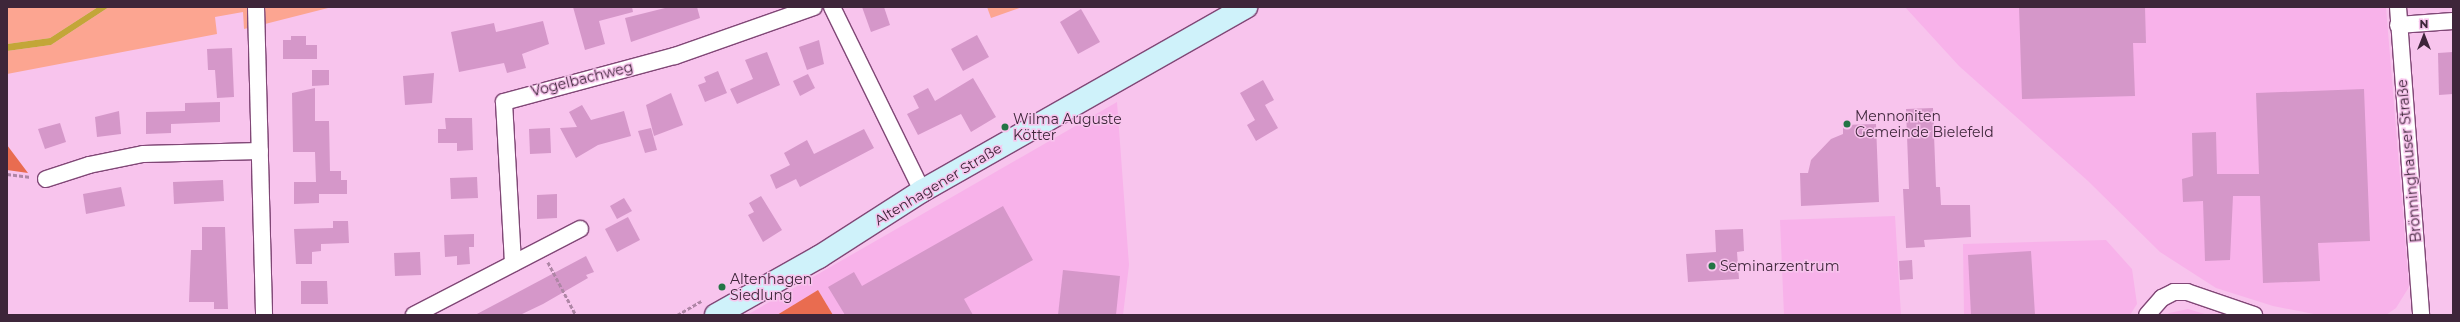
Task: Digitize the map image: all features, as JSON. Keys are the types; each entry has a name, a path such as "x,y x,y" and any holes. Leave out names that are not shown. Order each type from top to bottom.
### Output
{"main road":[{"name":"Altenhagener Straße","path":"716,315 819,257 922,191 1246,7"}],"street":[{"path":"256,7 264,315"},
{"name":"Vogelbachweg","path":"514,263 504,102 675,56 814,7"},
{"path":"832,7 922,191"},
{"name":"Brönninghauser Straße","path":"2398,7 2398,25 2421,315"},
{"path":"2398,25 2453,21"},
{"path":"46,179 89,165 143,154 260,151"},
{"path":"414,315 580,229"},
{"path":"2147,315 2162,298 2174,292 2187,292 2254,315"}],"path":[{"path":"7,174 46,179"},
{"path":"541,249 576,315"}],"shaded area":[{"path":"7,7 98,7 50,38 7,44"},
{"path":"98,7 109,7 51,45 7,51 7,44 50,38"},
{"path":"109,7 252,7 248,28 244,29 243,12 215,17 217,34 7,74 7,51 51,45"},
{"path":"265,7 332,7 265,24"},
{"path":"987,7 1022,7 991,18"},
{"path":"1905,7 2386,7 2409,287 2396,308 2386,315 2319,315 2273,306 2216,288 2160,252 2088,181 1959,66"},
{"path":"1117,102 1129,265 1123,315 833,315 818,290 777,315 747,315"},
{"path":"7,145 28,173 7,170"},
{"path":"1895,216 1901,315 1784,315 1780,220"},
{"path":"2106,240 2132,269 2137,304 2130,315 1964,315 1963,244"},
{"path":"818,290 833,315 777,315"},
{"path":"2188,309 2208,315 2167,315 2169,313"}],"building":[{"path":"573,7 632,7 633,12 599,21 605,44 585,50"},
{"path":"669,7 697,7 700,18 631,42 625,18"},
{"path":"862,7 884,7 890,25 871,32"},
{"path":"2019,7 2145,7 2146,43 2133,43 2135,96 2022,99"},
{"path":"1081,9 1100,42 1078,54 1060,22"},
{"path":"543,21 549,44 522,54 526,68 507,73 504,63 459,72 451,32 494,23 496,32"},
{"path":"977,35 989,57 963,71 951,49"},
{"path":"291,36 306,36 306,45 317,45 317,59 283,59 283,40 291,40"},
{"path":"819,40 824,64 807,70 799,47"},
{"path":"232,48 234,97 217,98 215,70 208,70 207,49"},
{"path":"767,52 780,85 737,104 730,89 753,79 745,60"},
{"path":"2453,52 2453,94 2439,95 2438,53"},
{"path":"312,70 329,70 329,85 312,86"},
{"path":"718,71 727,93 705,102 698,85 706,82 704,77"},
{"path":"434,73 432,103 405,105 403,76"},
{"path":"808,74 815,88 800,96 793,81"},
{"path":"973,78 996,117 971,132 961,114 918,135 907,114 919,108 913,96 928,88 935,101"},
{"path":"1263,80 1274,100 1265,105 1278,128 1256,141 1247,125 1255,120 1240,93"},
{"path":"315,88 315,121 329,121 330,171 341,171 341,180 347,180 347,194 319,194 319,203 294,204 294,182 316,182 315,152 293,152 292,93"},
{"path":"2364,89 2370,241 2318,243 2320,281 2263,283 2260,196 2233,196 2230,260 2205,261 2203,201 2183,202 2182,179 2193,176 2192,133 2216,132 2217,174 2259,174 2256,93"},
{"path":"671,93 683,125 654,136 646,105"},
{"path":"220,102 220,122 171,124 171,133 146,134 146,112 185,111 185,103"},
{"path":"582,105 591,120 624,111 631,136 598,145 576,158 560,128 577,127 569,112"},
{"path":"1933,108 1936,187 1940,187 1941,205 1970,205 1971,237 1924,240 1925,247 1906,248 1903,189 1909,189 1906,109"},
{"path":"119,111 121,134 97,137 95,117"},
{"path":"445,118 472,118 473,150 457,151 457,143 438,143 438,129 446,129"},
{"path":"60,123 66,142 45,149 38,129"},
{"path":"1876,124 1879,202 1801,206 1800,173 1808,173 1811,160 1831,139 1843,134 1843,125"},
{"path":"550,128 551,153 530,154 529,129"},
{"path":"651,128 657,150 645,153 638,131"},
{"path":"864,129 874,148 800,187 796,179 776,189 770,175 790,165 784,153 807,140 814,154"},
{"path":"477,177 478,198 451,199 450,178"},
{"path":"223,180 224,201 174,204 173,182"},
{"path":"121,187 125,206 86,214 83,194"},
{"path":"557,194 557,218 537,219 537,195"},
{"path":"761,196 782,230 763,242 748,215 754,212 749,203"},
{"path":"624,198 632,211 617,219 610,206"},
{"path":"1003,206 1033,260 964,299 973,315 845,315 828,287 854,272 862,286"},
{"path":"628,217 640,240 617,252 605,229"},
{"path":"333,221 348,221 349,243 321,244 321,251 312,252 312,264 296,264 294,229 333,228"},
{"path":"202,227 225,227 228,309 214,309 214,302 189,302 191,250 202,250"},
{"name":"Seminarzentrum","path":"1743,229 1744,251 1737,252 1739,279 1688,282 1686,254 1716,252 1715,230"},
{"path":"474,234 474,247 469,247 470,264 457,265 457,256 445,257 444,235"},
{"path":"2031,251 2035,315 1971,315 1968,255"},
{"path":"420,252 421,275 395,276 394,253"},
{"path":"586,256 594,272 586,275 588,278 543,304 520,315 475,315"},
{"path":"1912,260 1913,279 1900,280 1899,261"},
{"path":"1063,270 1120,276 1116,315 1058,315"},
{"path":"301,281 327,281 328,304 301,304"}],"place":[{"name":"Mennoniten Gemeinde Bielefeld","path":"1847,124"},
{"name":"Wilma Auguste Kötter","path":"1005,127"},
{"name":"Seminarzentrum","path":"1712,266"},
{"name":"Altenhagen Siedlung","path":"722,287"}]}
